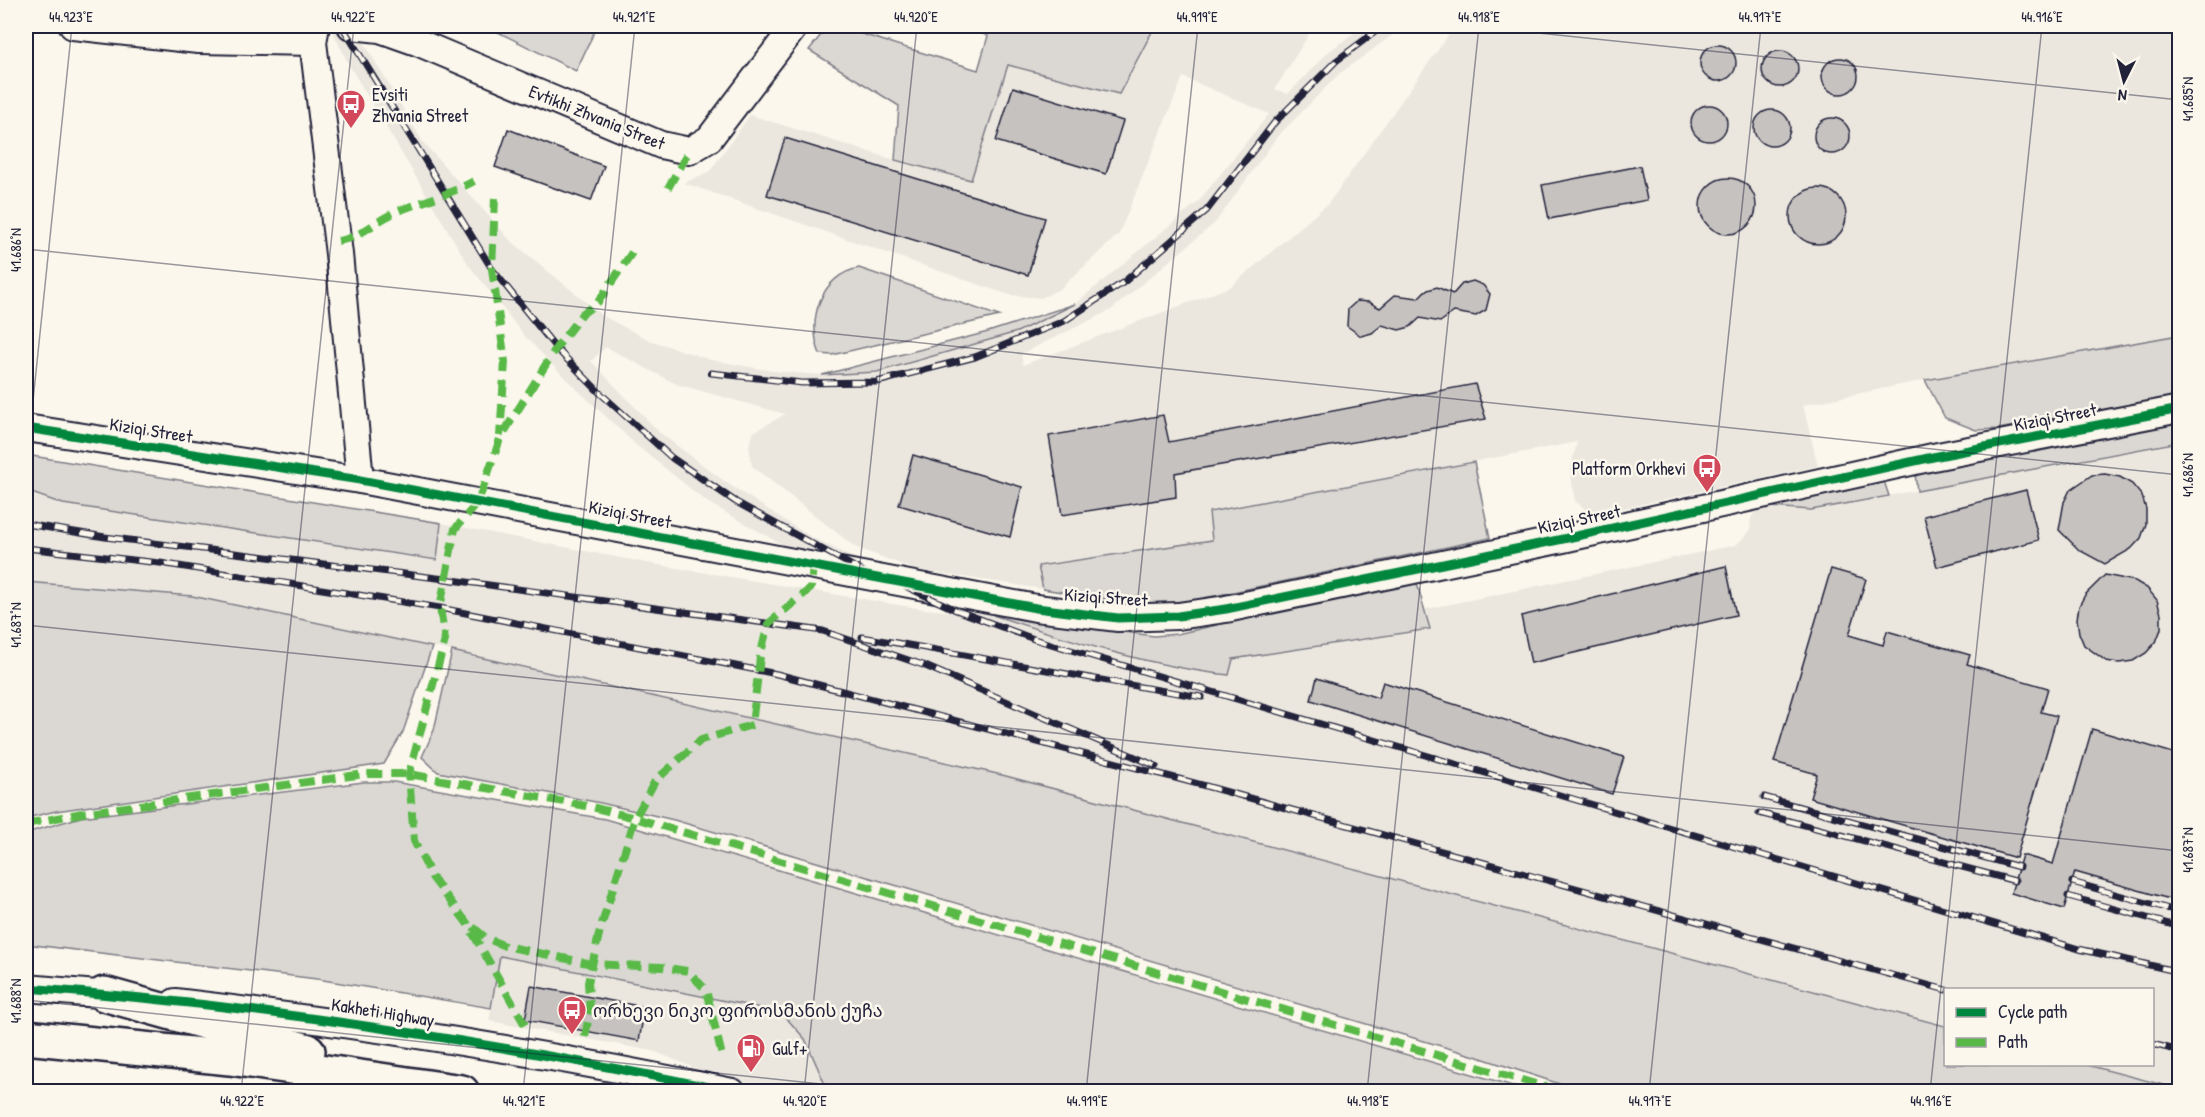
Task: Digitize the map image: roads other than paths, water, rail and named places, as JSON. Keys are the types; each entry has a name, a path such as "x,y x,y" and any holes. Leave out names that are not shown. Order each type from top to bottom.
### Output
{"highway":[{"path":"93,993 448,1089"},
{"path":"26,1037 230,1058 448,1089"}],"street":[{"path":"73,26 198,40 314,34 339,26"},
{"name":"Evtikhi Zhvania Street","path":"351,26 380,29 417,42 661,145 689,151 709,139 795,26"},
{"path":"314,34 338,248 360,480"},
{"name":"Kiziqi Street","path":"26,428 360,480 1036,608 1118,618 1178,616 1238,607 1563,539 1934,457 2180,409"},
{"path":"26,974 93,993"},
{"name":"Kakheti Highway","path":"26,988 93,993 382,1029 608,1066 732,1092"}],"railway":[{"path":"342,26 492,269 556,348 600,393 672,458 736,502 869,575 905,586 956,610 1034,639 2079,949 2180,972"},
{"path":"711,373 802,383 877,382 975,357 1064,321 1124,282 1207,210 1275,122 1336,61 1383,26"},
{"path":"26,524 105,537 445,579 823,631 923,665 1156,766"},
{"path":"26,548 160,563 440,608 777,674 1202,785 1944,989"},
{"path":"862,637 1202,697"},
{"path":"1764,797 2019,867"},
{"path":"1759,813 2015,881"},
{"path":"2072,882 2180,912"},
{"path":"2068,896 2180,927"},
{"path":"2154,1044 2180,1051"}],"place":[{"name":"Evsiti Zhvania Street","path":"351,130"},
{"name":"Platform Orkhevi","path":"1707,494"},
{"name":"ორხევი ნიკო ფიროსმანის ქუჩა","path":"572,1036"},
{"name":"Gulf+","path":"751,1074"}]}
